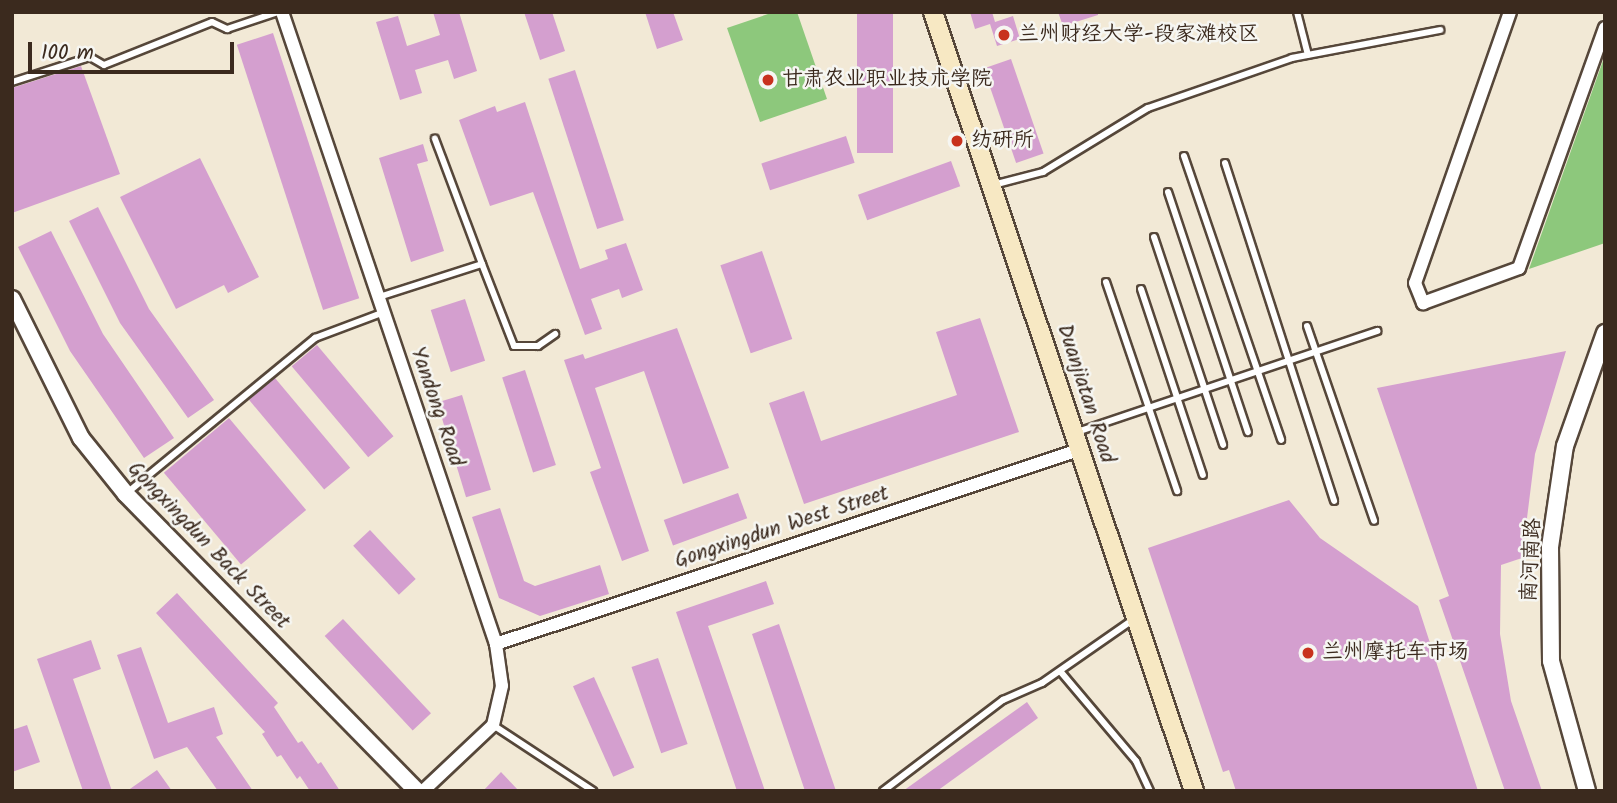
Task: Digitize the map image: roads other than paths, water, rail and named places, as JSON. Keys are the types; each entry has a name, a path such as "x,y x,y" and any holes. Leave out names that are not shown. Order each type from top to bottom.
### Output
{"main road":[{"name":"Duanjiatan Road","path":"933,12 1194,791"}],"street":[{"name":"Yandong Road","path":"280,12 496,643 502,686 493,725"},
{"path":"1510,12 1415,283 1423,303 1519,268 1605,27"},
{"name":"Gongxingdun Back Street","path":"12,299 81,438 126,494 417,791"},
{"name":"南河南路","path":"1587,791 1552,662 1550,547 1565,446 1605,333"},
{"name":"Gongxingdun West Street","path":"496,643 1076,442"},
{"path":"423,791 493,725"}],"lane":[{"path":"12,82 90,57 104,65 212,22 227,29 280,12"},
{"path":"1297,12 1308,55"},
{"path":"991,185 1043,172 1148,108 1308,55 1440,30"},
{"path":"435,139 513,346 538,346 555,334"},
{"path":"1184,156 1281,440"},
{"path":"1226,163 1334,501"},
{"path":"1168,192 1248,432"},
{"path":"1154,237 1223,445"},
{"path":"379,297 482,264"},
{"path":"1106,282 1177,491"},
{"path":"1141,289 1203,475"},
{"path":"126,494 315,338 384,312"},
{"path":"1307,326 1374,521"},
{"path":"1076,442 1149,408 1377,331"},
{"path":"883,791 1003,700 1060,671 1135,617"},
{"path":"1060,671 1136,761 1150,791"},
{"path":"493,725 593,791"}],"place":[{"name":"兰州财经大学-段家滩校区","path":"1004,35"},
{"name":"甘肃农业职业技术学院","path":"768,80"},
{"name":"纺研所","path":"957,141"},
{"name":"兰州摩托车市场","path":"1308,653"}]}
